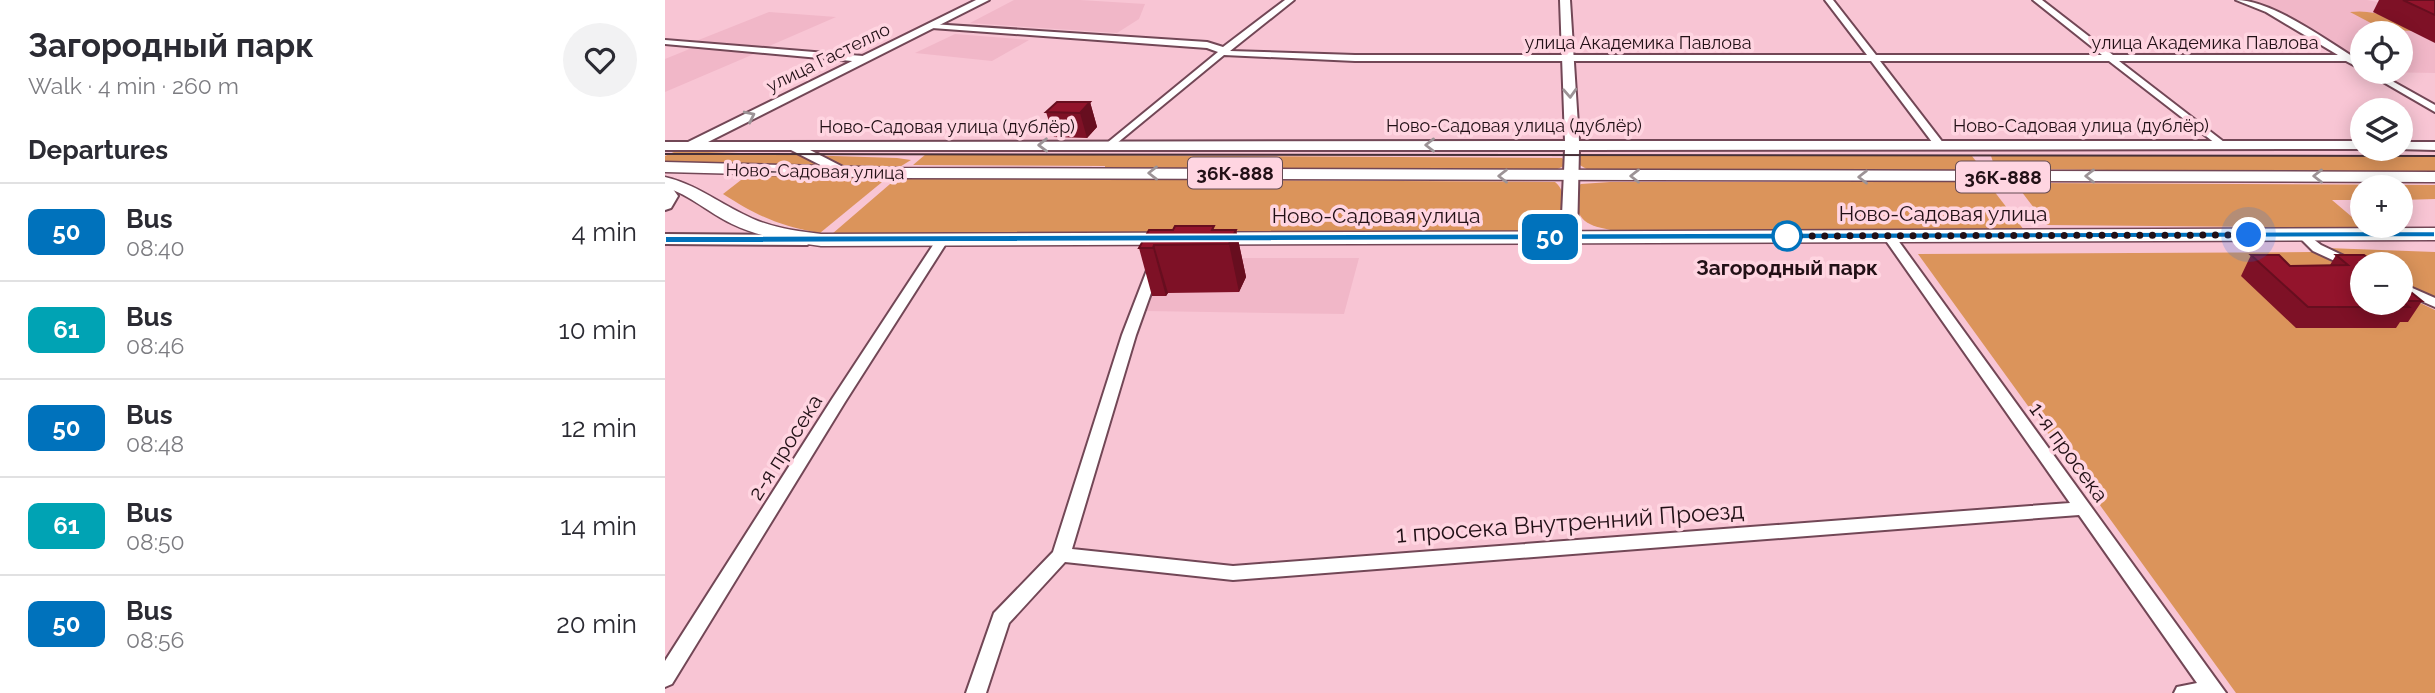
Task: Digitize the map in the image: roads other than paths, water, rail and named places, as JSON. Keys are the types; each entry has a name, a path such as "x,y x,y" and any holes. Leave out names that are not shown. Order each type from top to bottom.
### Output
{"main road":[{"name":"Ново-Садовая улица","path":"665,167 840,171 1571,176 2435,177"},
{"path":"713,202 729,183 773,170"},
{"name":"Ново-Садовая улица","path":"665,182 691,190 733,216 763,230 821,240 2435,234"}],"street":[{"name":"улица Гастелло","path":"689,146 984,0"},
{"path":"1111,145 1185,80 1224,53 1290,0"},
{"path":"1565,0 1572,145 1569,237"},
{"path":"1829,0 1939,144"},
{"path":"2037,0 2220,144"},
{"path":"2240,0 2269,10 2350,60"},
{"name":"улица Академика Павлова","path":"932,26 1207,45 1217,47 1224,53 1355,58 2346,58"},
{"path":"665,42 863,59"},
{"path":"2391,84 2435,110"},
{"name":"Ново-Садовая улица (дублёр)","path":"665,146 2350,145"},
{"path":"2413,146 2435,146"},
{"path":"794,147 840,171"},
{"path":"665,188 670,196 665,205"},
{"name":"1-я просека","path":"1888,235 2215,692"},
{"path":"2303,235 2317,248 2350,264"},
{"path":"976,693 1001,619 1061,555 1161,238"},
{"path":"665,239 821,240"},
{"name":"2-я просека","path":"665,678 837,402 943,239"},
{"path":"2413,293 2435,303"},
{"name":"1 просека Внутренний Проезд","path":"1061,555 1233,573 2083,508"},
{"path":"2184,693 2215,692"}],"tram line":[{"path":"665,154 2435,156"}],"place":[{"name":"Загородный парк","path":"1787,236"}]}
